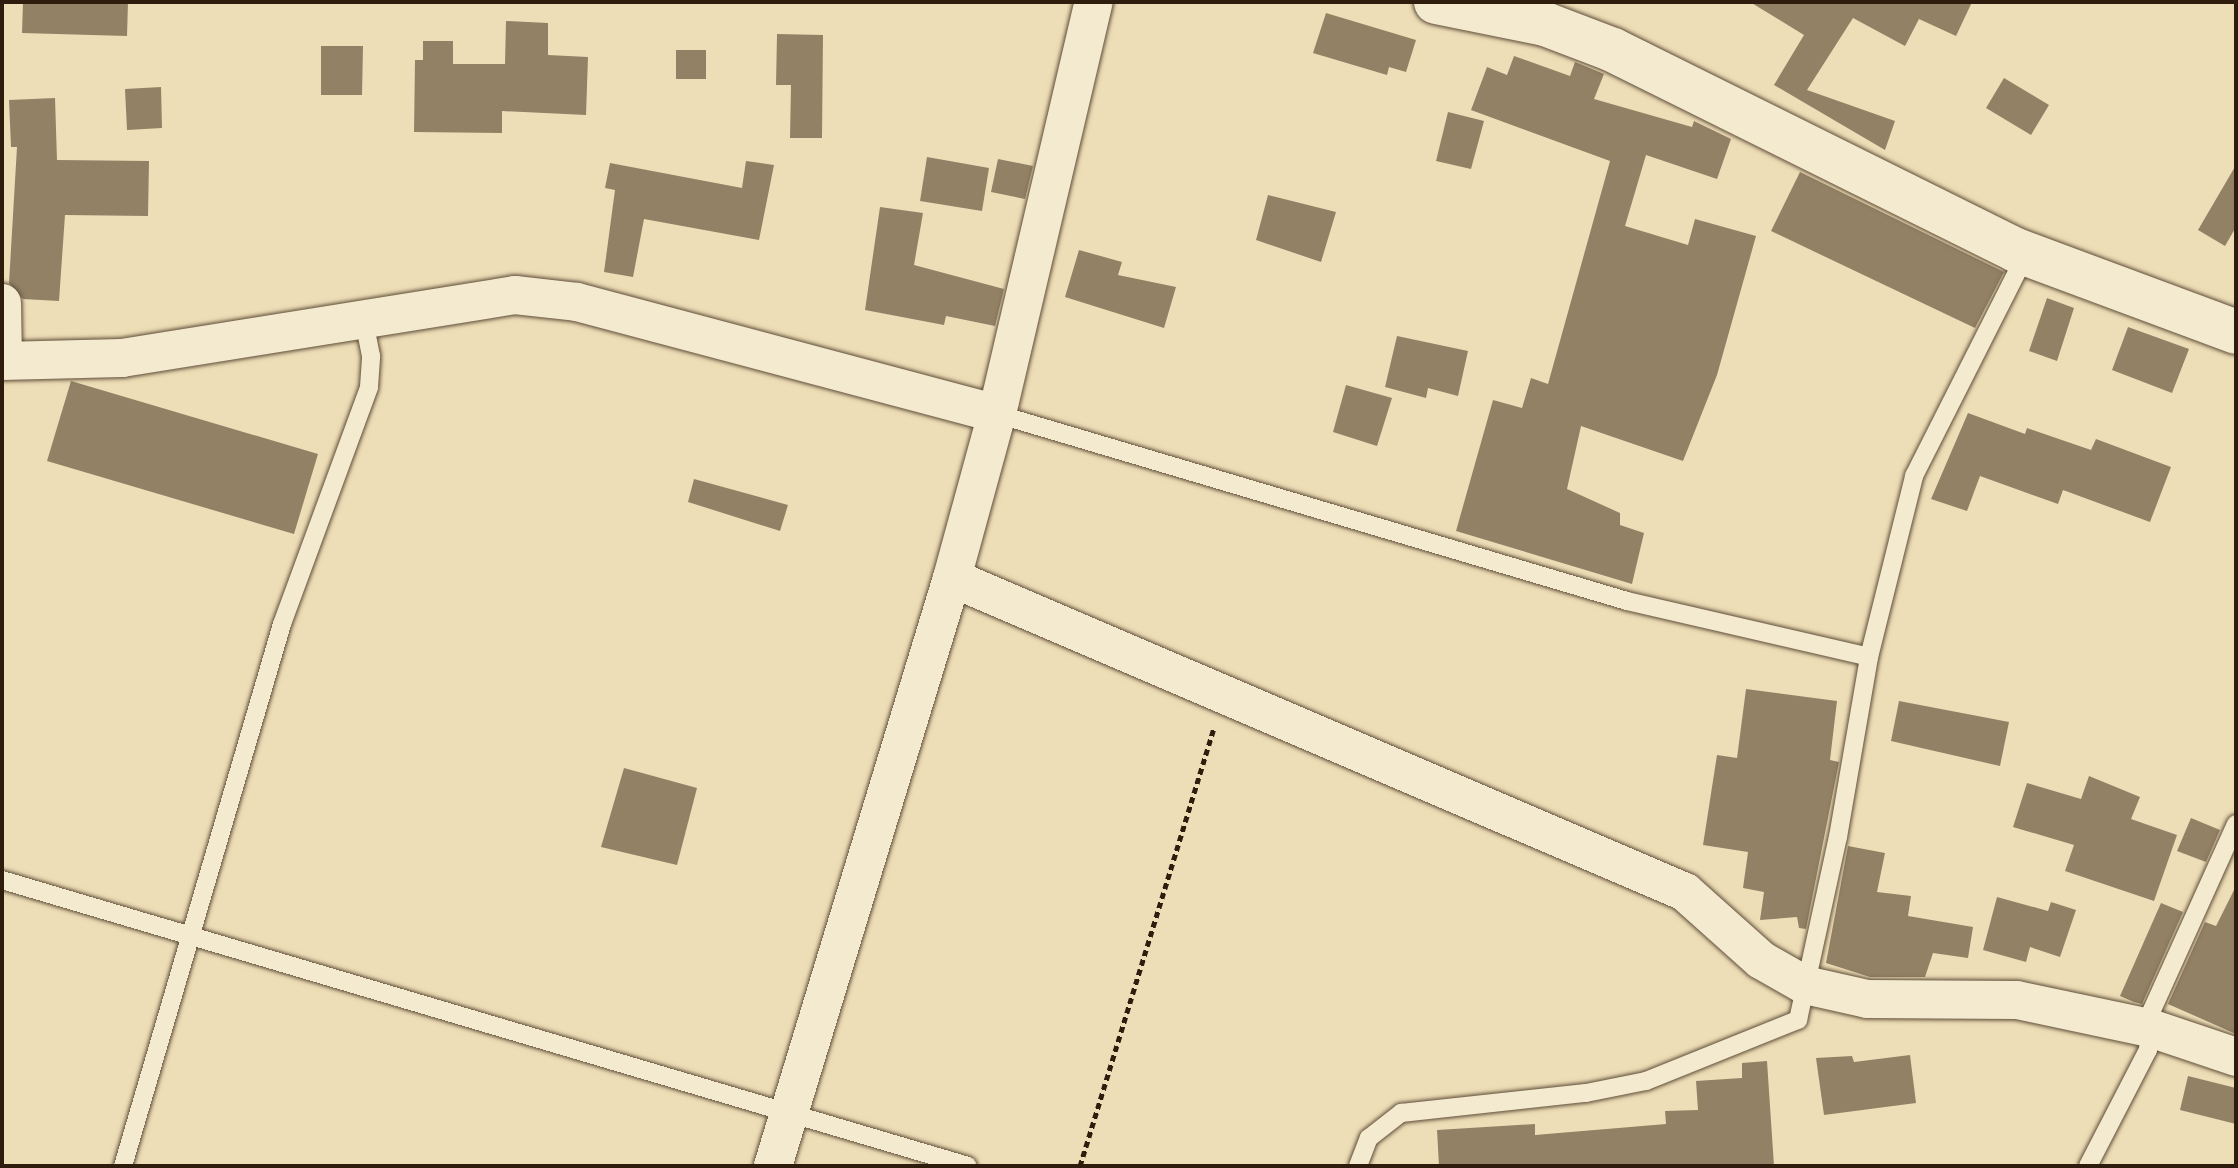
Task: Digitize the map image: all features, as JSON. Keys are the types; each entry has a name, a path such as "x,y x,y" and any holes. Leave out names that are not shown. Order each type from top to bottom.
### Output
{"street":[{"path":"773,1166 952,578 997,414 1094,2"},
{"path":"1436,2 1548,13 1613,50 2026,254 2236,332"},
{"path":"2,303 3,361 122,358 363,316 515,295 577,302 997,414"},
{"path":"952,578 1685,892 1761,960 1805,985 1867,999 2017,1000 2150,1028 2236,1057"}],"lane":[{"path":"1358,1166 1369,1138 1401,1113 1586,1093 1646,1081 1719,1056 1798,1020 1838,837 1869,657 1914,476 2026,254"},
{"path":"123,1166 282,624 369,387 371,356 363,316"},
{"path":"997,414 1627,601 1869,657"},
{"path":"2088,1166 2148,1050 2152,1010 2236,824"},
{"path":"2,880 189,939 968,1166"}],"path":[{"path":"1080,1166 1225,694"}],"building":[{"path":"23,2 128,2 127,36 22,33"},
{"path":"1750,2 1972,2 1956,36 1919,19 1905,46 1853,18 1807,90 1895,121 1885,150 1774,85 1804,35"},
{"path":"1326,13 1416,40 1406,72 1389,67 1387,75 1313,53"},
{"path":"506,21 548,23 548,55 588,57 586,115 502,111 502,133 414,132 415,60 423,60 423,41 453,41 453,64 505,64"},
{"path":"777,34 823,35 822,138 790,138 791,85 776,85"},
{"path":"321,46 363,46 362,95 321,95"},
{"path":"676,50 706,50 706,79 676,79"},
{"path":"1514,56 1570,76 1575,62 1604,74 1594,99 1692,127 1694,121 1731,139 1717,179 1646,155 1625,226 1688,245 1695,219 1756,236 1717,375 1683,461 1581,426 1567,489 1620,513 1620,525 1644,533 1632,584 1456,531 1493,400 1522,408 1531,378 1548,384 1610,161 1471,110 1487,67 1507,75"},
{"path":"2004,78 2049,105 2031,135 1986,108"},
{"path":"161,87 162,128 127,130 125,89"},
{"path":"55,98 57,160 149,161 148,216 65,215 59,301 23,299 9,283 17,147 11,147 9,100"},
{"path":"1448,112 1484,121 1471,169 1436,161"},
{"path":"927,157 989,168 982,211 920,201"},
{"path":"998,159 1033,166 1025,199 991,192"},
{"path":"746,161 774,165 759,240 644,219 633,277 604,272 615,190 605,188 610,163 742,188"},
{"path":"2236,165 2236,227 2225,246 2198,230"},
{"path":"1800,172 2004,272 1975,328 1771,231"},
{"path":"1268,195 1336,212 1321,262 1256,240"},
{"path":"880,207 923,213 914,265 1004,289 995,326 946,316 944,325 865,310"},
{"path":"1079,250 1122,262 1118,275 1176,287 1164,328 1065,297"},
{"path":"2047,298 2074,308 2057,361 2029,351"},
{"path":"2128,327 2189,349 2172,393 2112,370"},
{"path":"1397,336 1468,351 1458,396 1428,388 1426,398 1385,387"},
{"path":"71,381 318,454 294,534 47,461"},
{"path":"1346,385 1392,398 1377,446 1333,432"},
{"path":"1968,413 2025,434 2027,428 2091,450 2096,439 2171,467 2150,522 2063,490 2058,504 1980,476 1967,511 1931,499"},
{"path":"694,479 788,505 780,531 688,502"},
{"path":"1746,689 1837,701 1830,760 1839,762 1806,929 1799,928 1797,917 1760,920 1764,892 1743,888 1748,852 1703,845 1717,755 1737,758"},
{"path":"1899,701 2009,722 2000,766 1891,741"},
{"path":"624,768 697,788 677,865 601,847"},
{"path":"2089,776 2140,797 2131,819 2177,835 2154,901 2065,871 2074,845 2013,827 2027,783 2081,799"},
{"path":"2191,818 2220,830 2206,862 2177,851"},
{"path":"1848,846 1885,853 1877,892 1911,896 1908,916 1973,927 1968,958 1933,953 1925,977 1870,977 1826,963"},
{"path":"2236,886 2236,1034 2168,1004 2205,922 2216,926"},
{"path":"1997,897 2048,911 2051,902 2076,910 2060,957 2030,947 2026,962 1983,950"},
{"path":"2161,903 2183,912 2142,1004 2120,996"},
{"path":"1910,1055 1916,1103 1824,1115 1816,1058 1852,1056 1854,1062"},
{"path":"1767,1061 1774,1166 1439,1166 1437,1130 1535,1124 1535,1135 1666,1124 1665,1111 1698,1110 1696,1081 1742,1078 1742,1063"},
{"path":"2188,1076 2236,1088 2236,1124 2180,1110"}]}
